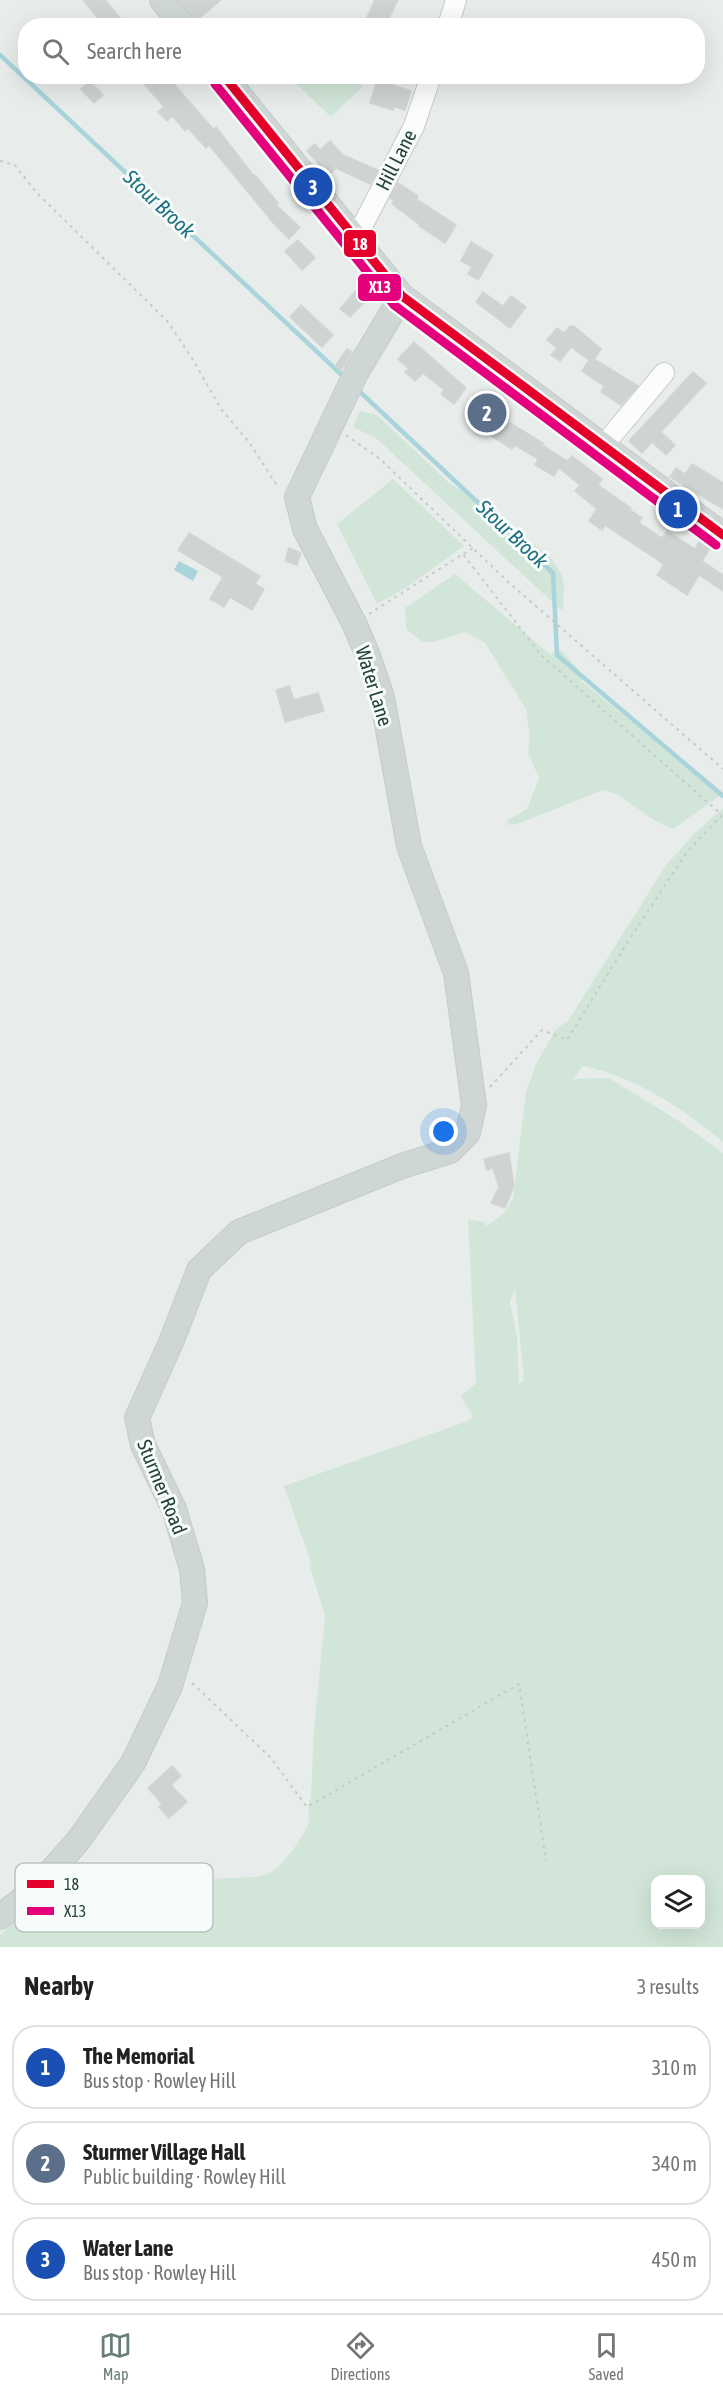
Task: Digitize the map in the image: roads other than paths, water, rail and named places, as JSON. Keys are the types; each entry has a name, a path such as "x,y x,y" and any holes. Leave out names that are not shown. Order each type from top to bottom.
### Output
{"main road":[{"path":"162,0 177,18"},
{"path":"230,84 402,296 723,535"},
{"name":"Water Lane","path":"402,296 356,373 297,497 305,529 354,623 367,652 382,697 409,846 456,973 474,1105"},
{"name":"Sturmer Road","path":"58,1863 78,1841 133,1763 170,1686 195,1603 192,1569 174,1509 143,1445 137,1418 172,1340 199,1270 238,1232 402,1166 450,1150 468,1133 474,1105"},
{"name":"Sturmer Road","path":"0,1917 15,1905"}],"street":[{"path":"450,18 456,0"},
{"name":"Hill Lane","path":"355,240 414,126 427,84"},
{"path":"603,446 664,373"}],"water":[{"path":"179,561 198,571 193,581 174,570"}],"waterway":[{"name":"Stour Brook","path":"0,55 18,72"},
{"name":"Stour Brook","path":"31,84 344,377"},
{"name":"Stour Brook","path":"357,389 553,573 557,655 723,796"}],"place":[{"name":"Water Lane","path":"313,187"},
{"name":"Sturmer Village Hall","path":"487,413"},
{"name":"The Memorial","path":"678,509"}]}
